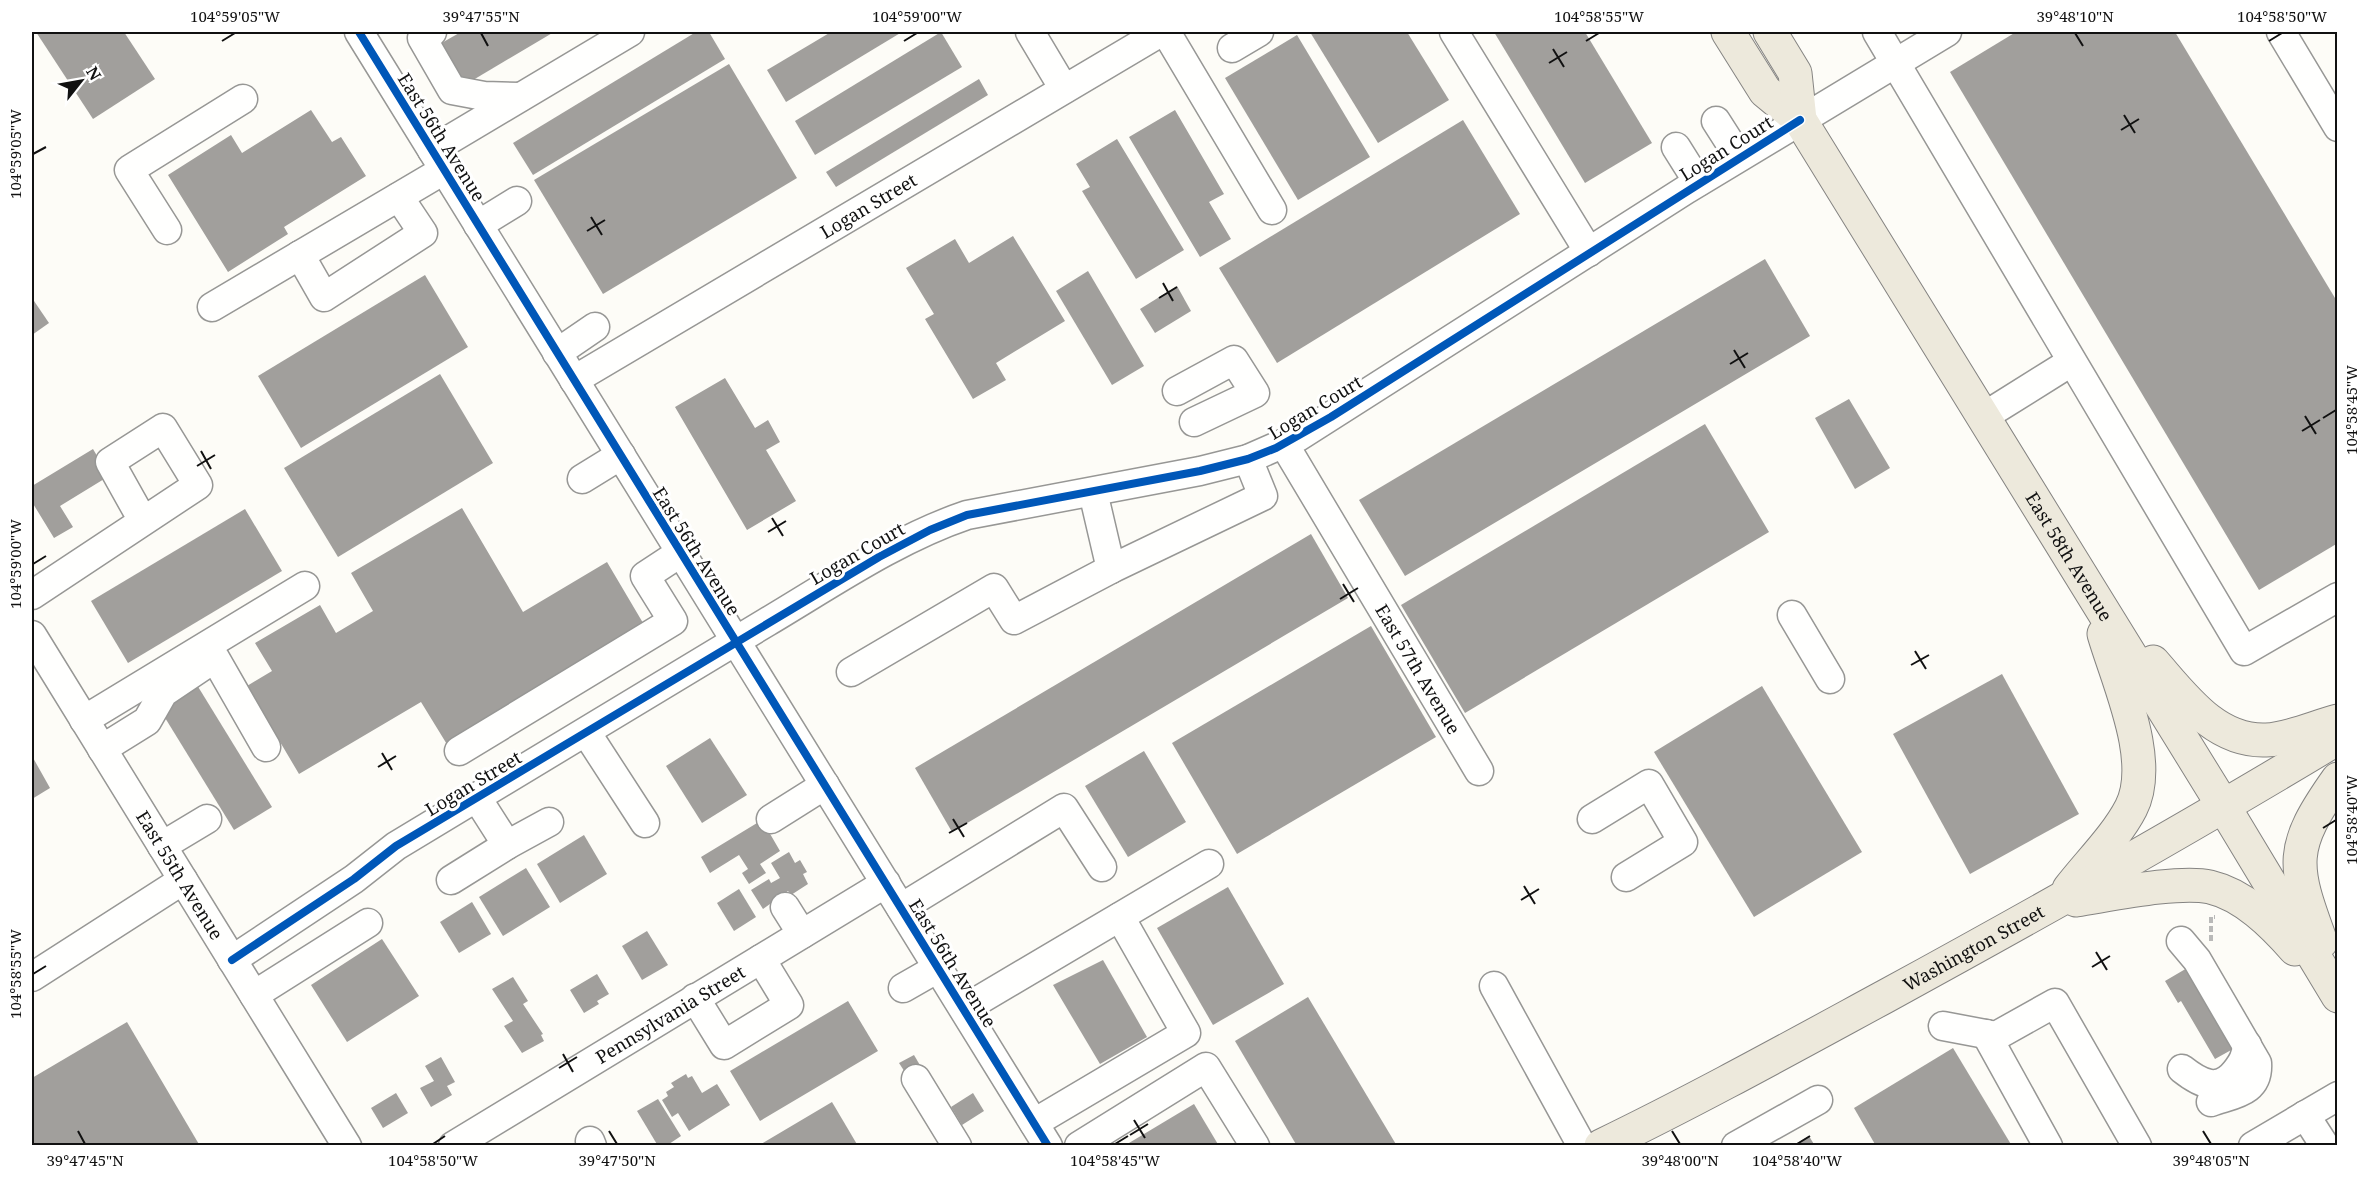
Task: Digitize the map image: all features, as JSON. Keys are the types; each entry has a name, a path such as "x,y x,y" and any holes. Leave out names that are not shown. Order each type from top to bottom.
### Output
{"main road":[{"name":"East 58th Avenue","path":"1728,32 1765,91 1800,120 2224,807 2337,998"},
{"name":"East 58th Avenue","path":"1770,32 1795,73 1800,120"},
{"path":"2092,593 2191,705 2217,726 2236,736 2266,740 2337,721"},
{"path":"2059,902 2131,808 2139,774 2136,744 2092,593"},
{"name":"Washington Street","path":"1601,1146 1743,1073 2059,902 2224,807 2337,738"},
{"path":"2337,779 2312,815 2302,838 2299,854 2304,889 2337,989"},
{"path":"2059,902 2185,886 2217,890 2233,895 2272,925 2337,998"}],"street":[{"name":"East 56th Avenue","path":"359,32 964,1009 1036,1137"},
{"path":"432,32 422,38 452,90 484,96 520,97"},
{"path":"212,307 399,197 438,160 520,97 630,32"},
{"path":"1030,32 1064,89"},
{"name":"Logan Street","path":"574,380 1161,32"},
{"path":"1166,32 1272,210"},
{"path":"1232,48 1259,32"},
{"path":"1454,32 1589,252"},
{"path":"1877,32 2071,362 2172,525 2244,651 2337,597"},
{"name":"Logan Court","path":"735,641 879,556 948,522 1006,507 1093,492 1248,459 1284,444 1698,182 1947,32"},
{"path":"2281,32 2337,127"},
{"path":"167,230 129,170 243,99"},
{"path":"1716,121 1739,157"},
{"path":"1676,147 1698,182"},
{"path":"300,255 324,297 423,233 399,197"},
{"path":"478,225 517,201"},
{"path":"557,353 596,327"},
{"path":"1177,391 1234,360 1255,393 1194,422"},
{"path":"1983,417 2071,362"},
{"name":"East 57th Avenue","path":"1284,444 1479,771"},
{"path":"582,479 621,455"},
{"path":"851,672 994,588 1014,620 1111,569 1263,496 1248,459"},
{"path":"1093,492 1111,569"},
{"path":"32,595 143,521"},
{"path":"459,751 673,621 645,576 680,553"},
{"path":"84,720 305,586"},
{"path":"1792,615 1830,679"},
{"name":"East 55th Avenue","path":"32,635 347,1146"},
{"name":"Logan Street","path":"232,960 354,879 396,846 735,641"},
{"path":"102,749 147,721 163,693 215,658 266,747"},
{"path":"586,732 645,823"},
{"path":"1592,819 1649,784 1683,842 1626,877"},
{"path":"771,819 825,785"},
{"path":"477,798 507,845"},
{"path":"901,908 1064,808 1102,867"},
{"path":"162,846 207,819"},
{"path":"451,880 549,822"},
{"path":"964,1009 1209,864"},
{"path":"32,977 183,880"},
{"name":"Pennsylvania Street","path":"453,1146 885,883"},
{"path":"785,907 802,934"},
{"path":"1036,1137 1186,1033 1120,917"},
{"path":"254,995 368,923"},
{"path":"2195,942 2197,960 2257,1063 2255,1082 2239,1094 2211,1102"},
{"path":"695,998 724,1045 789,1005 760,959"},
{"path":"903,988 938,968"},
{"path":"1494,986 1581,1146"},
{"path":"1942,1026 1996,1036 2055,1003 2137,1146"},
{"path":"1986,1034 2048,1146"},
{"path":"2182,1069 2198,1082 2216,1086 2224,1083 2244,1061 2247,1044"},
{"path":"1079,1146 1206,1067 1255,1146"},
{"path":"916,1079 957,1146"},
{"path":"2253,1146 2337,1096"},
{"path":"1736,1146 1818,1100"},
{"path":"2305,1115 2325,1146"}],"path":[{"path":"2195,942 2211,940 2211,917 2222,918"}],"building":[{"path":"36,32 124,32 155,79 93,119"},
{"path":"461,32 554,32 463,86 438,45"},
{"path":"696,32 709,32 725,59 533,175 513,143"},
{"path":"831,32 902,32 786,102 767,70"},
{"path":"941,32 962,67 815,155 795,121"},
{"path":"1310,32 1407,32 1449,100 1378,143"},
{"path":"1494,32 1585,32 1652,143 1585,183"},
{"path":"2016,32 2175,32 2338,303 2338,543 2259,590 1950,72"},
{"path":"1297,35 1370,157 1298,200 1225,78"},
{"path":"729,64 797,178 603,294 534,180"},
{"path":"979,79 988,95 836,187 826,172"},
{"path":"311,110 332,142 341,137 366,176 284,227 288,234 228,272 168,175 231,135 242,153"},
{"path":"1175,110 1224,194 1209,202 1231,239 1200,257 1129,137"},
{"path":"1463,120 1520,214 1277,363 1219,268"},
{"path":"1117,139 1184,250 1136,279 1082,191 1090,187 1076,164"},
{"path":"1013,236 1065,321 996,363 1006,380 973,399 925,319 934,314 906,268 955,239 969,263"},
{"path":"1765,259 1810,336 1405,576 1359,500"},
{"path":"1088,271 1144,366 1112,385 1056,291"},
{"path":"425,275 468,347 301,448 258,376"},
{"path":"1177,286 1191,311 1155,333 1140,309"},
{"path":"32,298 49,323 32,335"},
{"path":"440,374 493,463 338,557 284,468"},
{"path":"725,378 755,428 768,420 780,442 766,450 796,501 747,530 675,407"},
{"path":"1849,399 1890,468 1855,489 1815,418"},
{"path":"1705,424 1769,532 1465,713 1401,605"},
{"path":"93,449 109,476 60,506 73,527 54,538 32,502 32,486"},
{"path":"462,508 523,612 607,562 646,628 448,746 421,702 299,774 247,686 272,671 255,643 320,605 336,633 373,611 351,573"},
{"path":"245,509 282,571 128,663 91,601"},
{"path":"1311,534 1348,598 952,832 915,768"},
{"path":"1371,626 1436,737 1237,854 1172,743"},
{"path":"2002,674 2079,814 1970,874 1893,734"},
{"path":"197,685 272,807 234,830 159,708"},
{"path":"1762,686 1862,852 1754,917 1654,752"},
{"path":"710,738 747,795 702,823 666,766"},
{"path":"1144,751 1186,822 1128,857 1085,786"},
{"path":"32,756 50,788 32,799"},
{"path":"762,820 780,851 760,864 766,873 749,884 742,873 748,869 739,855 710,873 701,857"},
{"path":"584,835 607,874 560,903 537,864"},
{"path":"789,852 795,863 800,860 807,872 803,874 808,884 791,895 788,891 763,909 751,890 769,879 771,883 780,878 771,863"},
{"path":"526,868 550,907 503,936 479,897"},
{"path":"1228,887 1284,984 1213,1025 1157,928"},
{"path":"739,889 756,917 734,931 717,903"},
{"path":"472,902 491,934 459,953 440,922"},
{"path":"647,931 668,965 642,980 622,946"},
{"path":"382,939 419,996 347,1042 311,985"},
{"path":"1103,960 1147,1037 1100,1064 1053,985"},
{"path":"2194,964 2242,1044 2215,1059 2181,1001 2178,1003 2165,981"},
{"path":"597,974 609,994 597,1001 599,1004 584,1013 570,990"},
{"path":"513,977 528,1001 523,1004 543,1034 541,1035 544,1041 522,1053 504,1026 513,1021 492,989"},
{"path":"1308,997 1397,1146 1297,1146 1235,1041"},
{"path":"848,1001 878,1051 760,1121 730,1071"},
{"path":"127,1022 200,1146 32,1146 32,1078"},
{"path":"1953,1048 2012,1146 1876,1146 1854,1108"},
{"path":"914,1055 924,1072 910,1080 899,1063"},
{"path":"441,1057 455,1082 447,1086 452,1095 431,1107 420,1088 434,1081 425,1066"},
{"path":"686,1074 688,1078 692,1076 702,1093 717,1084 730,1105 689,1131 678,1113 672,1117 662,1100 668,1096 666,1092 674,1087 671,1083"},
{"path":"396,1093 408,1113 383,1128 371,1108"},
{"path":"973,1093 984,1111 962,1125 951,1107"},
{"path":"658,1099 681,1136 666,1146 658,1146 637,1111"},
{"path":"832,1102 858,1146 758,1146"},
{"path":"1194,1104 1219,1146 1124,1146"},
{"path":"1809,1136 1815,1146 1792,1146"}],"cycle path":[{"path":"359,32 1048,1146"},
{"path":"232,960 354,879 396,846 879,557 930,530 967,515 1200,471 1248,459 1276,448 1331,417 1800,120"}]}
